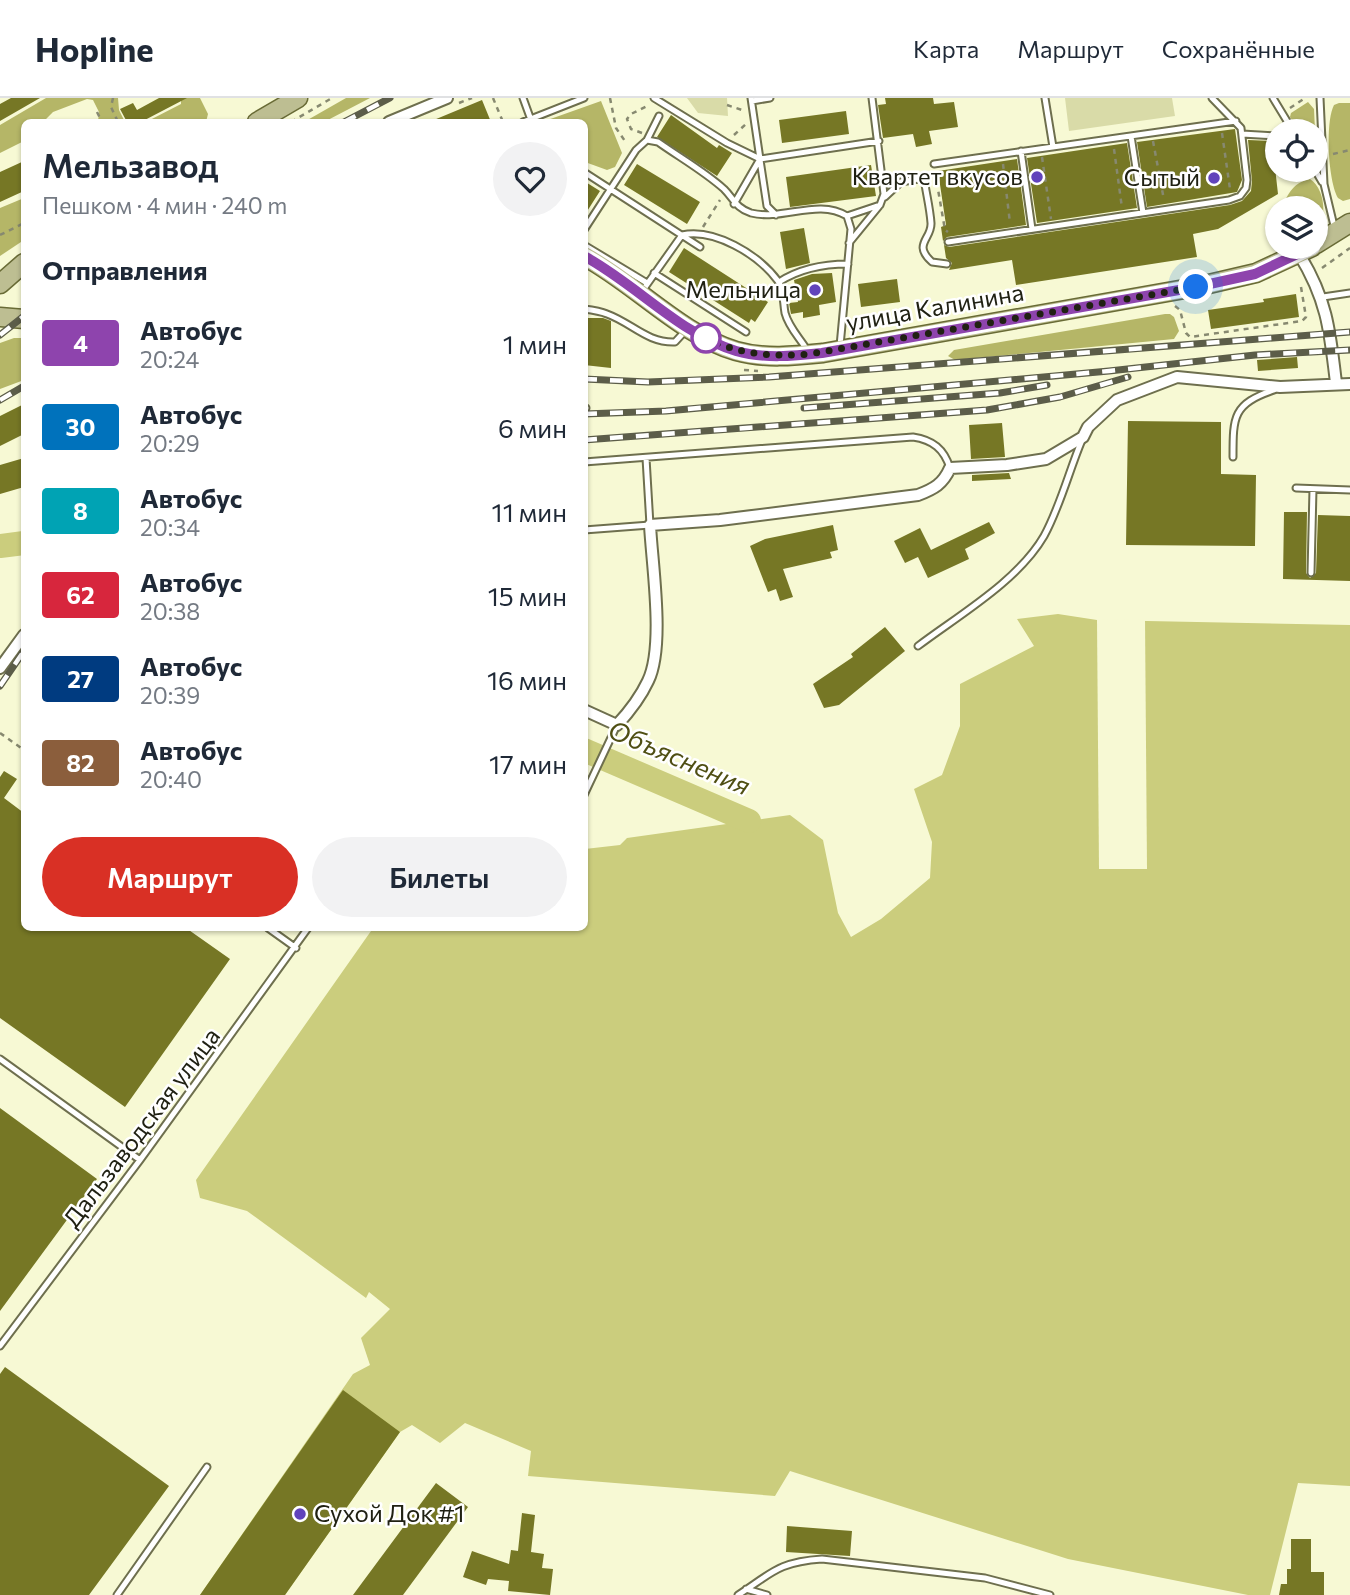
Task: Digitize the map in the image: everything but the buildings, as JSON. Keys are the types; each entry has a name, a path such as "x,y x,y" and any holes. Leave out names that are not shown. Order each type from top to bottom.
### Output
{"main road":[{"path":"262,119 298,98"},
{"name":"улица Калинина","path":"588,258 644,288 689,327 736,351 767,356 810,354 1196,287 1255,274 1286,259"},
{"path":"0,285 21,266"},
{"path":"0,317 21,319"}],"street":[{"path":"396,119 447,98"},
{"path":"1308,259 1323,297 1331,334 1336,383"},
{"path":"588,712 617,724 649,680 655,654 650,525 720,520 918,495 933,490 945,480 950,468 1036,461 1059,452 1083,437 1117,400 1177,377 1280,387 1350,384"},
{"path":"0,668 21,639"}],"lane":[{"path":"523,98 531,119"},
{"path":"533,119 584,98"},
{"path":"654,98 760,159 879,141"},
{"path":"770,98 751,99 767,206 776,215"},
{"path":"872,98 879,141 882,202"},
{"path":"1045,98 1054,147"},
{"path":"948,242 1229,200 1240,196 1246,188 1247,180 1242,134 1236,121 1212,98"},
{"path":"1273,98 1286,119"},
{"path":"1320,98 1321,119"},
{"path":"588,224 636,150 648,138 659,116"},
{"path":"934,163 1236,121"},
{"path":"1242,134 1265,135"},
{"path":"1131,136 1143,213"},
{"path":"648,138 658,142 726,191 734,204 752,213 776,215 822,208 847,216 882,202"},
{"path":"1021,151 1032,229"},
{"path":"734,204 760,159"},
{"path":"588,175 700,247"},
{"path":"849,243 901,182 924,178 932,227 923,242 923,250 932,262 947,264"},
{"path":"1324,184 1343,228"},
{"path":"840,349 851,229 847,216"},
{"path":"588,248 644,288 682,235 700,233 713,236 749,255 779,282 792,329 810,354"},
{"path":"779,282 792,274 822,266 848,264"},
{"path":"654,273 746,332"},
{"path":"1323,297 1350,293"},
{"path":"588,310 606,313 646,337 662,342 675,342 689,327"},
{"path":"1233,457 1233,425 1238,409 1254,397 1280,387"},
{"path":"588,462 913,437 925,439 939,448 947,456 950,468"},
{"path":"918,646 1007,578 1030,556 1044,535 1083,437"},
{"path":"588,530 650,525 646,458"},
{"path":"1296,488 1350,489"},
{"path":"1311,573 1313,489"},
{"path":"588,787 617,724"},
{"path":"272,931 296,948"},
{"name":"Дальзаводская улица","path":"0,1346 140,1160 306,931"},
{"path":"0,1059 140,1160"},
{"path":"117,1595 207,1467"},
{"path":"737,1595 778,1566 799,1560 822,1559 985,1578 1049,1595"},
{"path":"746,1590 767,1595"}],"path":[{"path":"113,98 111,107 117,119"},
{"path":"296,119 332,98"},
{"path":"493,98 502,119"},
{"path":"610,98 620,136 636,150"},
{"path":"1282,113 1305,98"},
{"path":"648,138 631,129 627,119 643,107 662,101"},
{"path":"727,105 754,115 727,142"},
{"path":"97,112 100,119"},
{"path":"1220,123 1230,188 1227,193"},
{"path":"1152,133 1161,196 1165,201"},
{"path":"1112,138 1123,204 1120,209"},
{"path":"1041,148 1049,216 1054,219"},
{"path":"1328,155 1350,150"},
{"path":"1002,154 1011,220 1008,225"},
{"path":"934,163 945,230 947,233 959,231"},
{"path":"700,233 726,191"},
{"path":"0,235 21,224"},
{"path":"0,733 21,748"}],"shaded area":[{"path":"46,98 118,98 124,119 98,119 99,112 93,100 87,99 53,112 46,119 21,119 21,142 0,153 0,125"},
{"path":"181,98 200,98 208,114 207,119 152,119 181,104"},
{"path":"346,98 370,98 330,119 309,119"},
{"path":"687,98 727,98 728,116 698,113"},
{"path":"1065,98 1172,98 1175,116 1069,131"},
{"path":"601,101 622,153 615,167 607,170 588,163 588,119 550,119"},
{"path":"1308,102 1314,109 1314,119 1291,119 1291,113"},
{"path":"1350,103 1350,199 1343,201 1338,198 1335,190 1329,152 1331,113 1334,105"},
{"path":"1300,182 1313,182 1322,196 1288,196"},
{"path":"21,199 21,242 0,256 0,208"},
{"path":"1165,314 1174,317 1179,331 1174,339 955,360 948,356 954,350"},
{"path":"21,338 21,381 0,389 0,343"},
{"path":"1058,614 1097,620 1350,625 1350,1486 1298,1483 1270,1595 1248,1595 1068,1559 790,1471 775,1496 528,1476 531,1451 465,1423 440,1443 412,1425 400,1432 285,1595 200,1595 353,1374 370,1365 361,1338 390,1309 369,1292 366,1298 247,1211 200,1198 196,1180 371,931 588,931 588,849 620,845 627,838 790,815 823,840 838,913 851,937 881,919 930,878 932,842 914,789 942,775 960,726 960,684 1034,646 1017,619"}],"pier":[{"path":"1145,619 1147,869 1099,869 1097,620"}],"waterway":[{"name":"Объяснения","path":"0,546 21,543"},
{"name":"Объяснения","path":"588,752 749,821"}],"railway":[{"path":"350,119 390,98"},
{"path":"0,335 21,318"},
{"path":"588,379 648,382 769,377 1350,332"},
{"path":"588,414 666,411 1109,371 1255,355 1350,350"},
{"path":"588,440 987,410 1060,397 1128,377"},
{"path":"804,408 1000,393 1047,385"},
{"path":"0,400 21,388"},
{"path":"0,686 21,655"}],"bus line":[{"name":"4","path":"588,258 627,282 709,340 736,351 767,356 822,353 1196,287 1255,274 1288,259"}],"place":[{"name":"Квартет вкусов","path":"1037,177"},
{"name":"Сытый","path":"1214,178"},
{"name":"Мельница","path":"815,290"},
{"name":"Сухой Док #1","path":"300,1514"}],"route":[{"path":"706,338 736,351 755,355 822,353 1196,287"}]}
